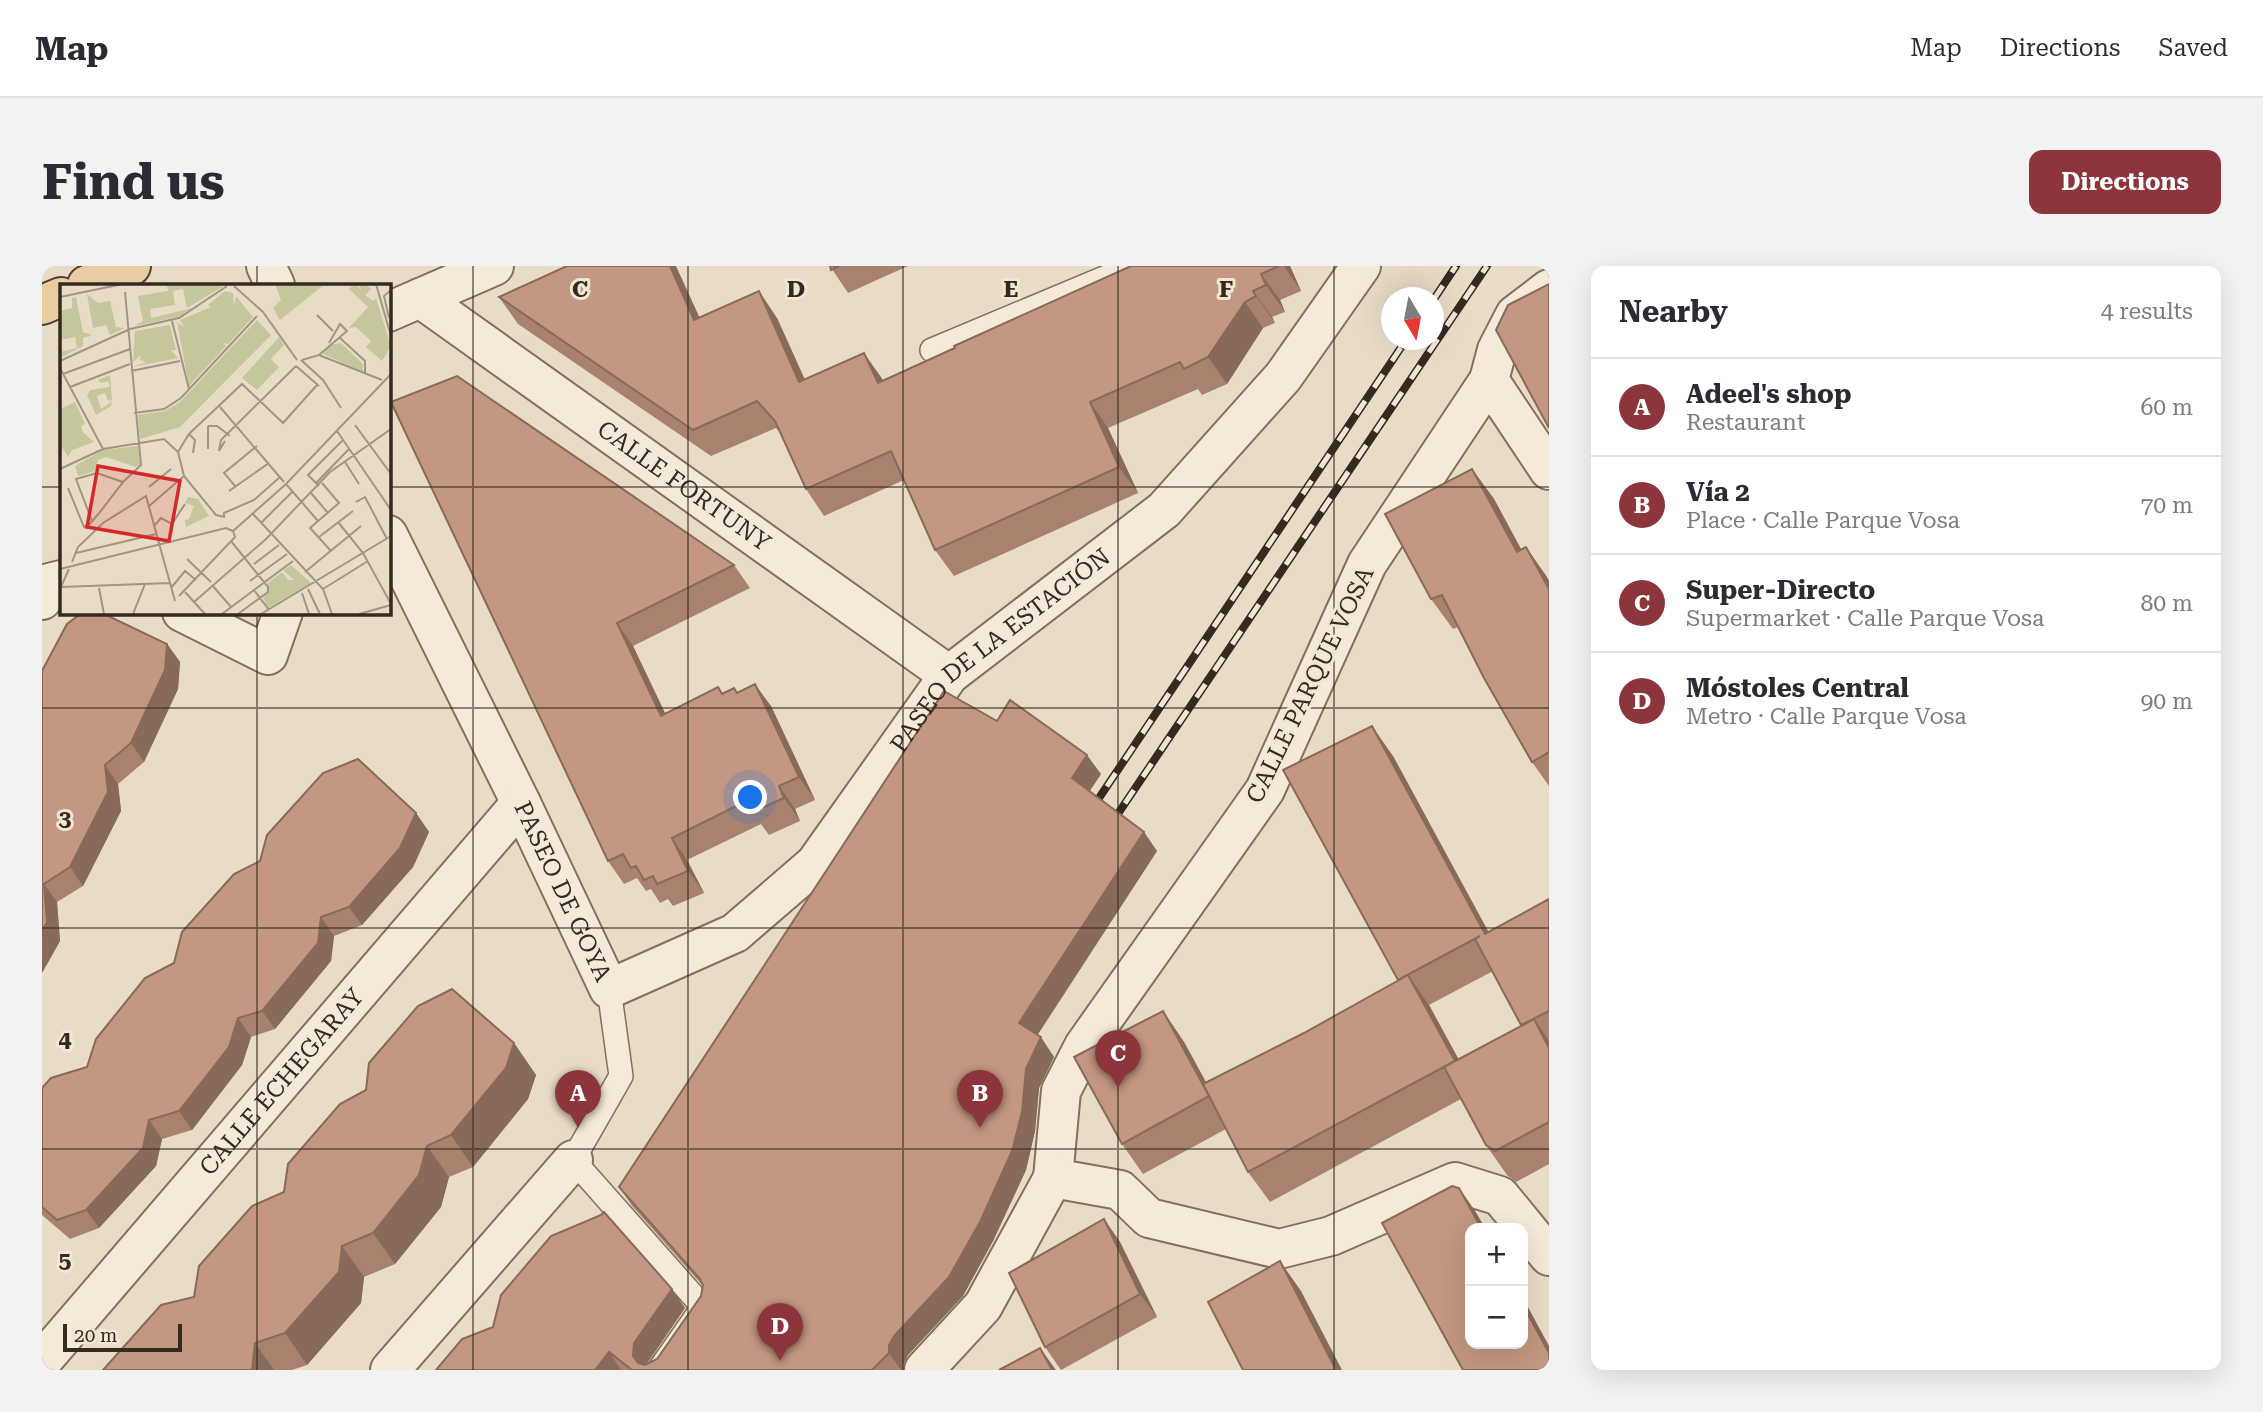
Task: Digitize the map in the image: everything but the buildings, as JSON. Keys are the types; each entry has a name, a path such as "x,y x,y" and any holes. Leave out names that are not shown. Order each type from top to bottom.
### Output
{"main road":[{"path":"89,284 131,266"},
{"path":"42,305 60,297"}],"street":[{"path":"266,266 275,284"},
{"path":"404,305 494,266"},
{"name":"PASEO DE LA ESTACIÓN","path":"609,989 735,933 815,864 948,675 1164,510 1283,377 1361,266"},
{"name":"CALLE PARQUE VOSA","path":"924,1370 983,1306 1053,1178 1061,1091 1084,1046 1265,790 1367,564 1489,380 1497,351 1515,315 1549,289"},
{"name":"CALLE FORTUNY","path":"404,305 948,675"},
{"path":"1489,380 1549,470"},
{"name":"PASEO DE GOYA","path":"390,539 521,803 609,989"},
{"path":"42,600 49,583 60,580"},
{"path":"186,614 268,655 282,614"},
{"name":"CALLE ECHEGARAY","path":"42,1361 521,803"},
{"path":"390,1370 573,1160"},
{"path":"1053,1178 1120,1190 1149,1218 1279,1249 1331,1236 1455,1182 1500,1196 1549,1256"}],"lane":[{"path":"932,350 1133,266"},
{"name":"PASEO DE GOYA","path":"573,1160 621,1076 609,989"},
{"path":"573,1160 703,1307 659,1370"}],"railway":[{"path":"1442,287 1456,266"},
{"path":"1107,830 1487,266"},
{"path":"1089,813 1399,350"}],"place":[{"name":"Super-Directo","path":"1118,1088"},
{"name":"Adeel's shop","path":"578,1128"},
{"name":"Vía 2","path":"980,1128"},
{"name":"Móstoles Central","path":"780,1361"}]}
